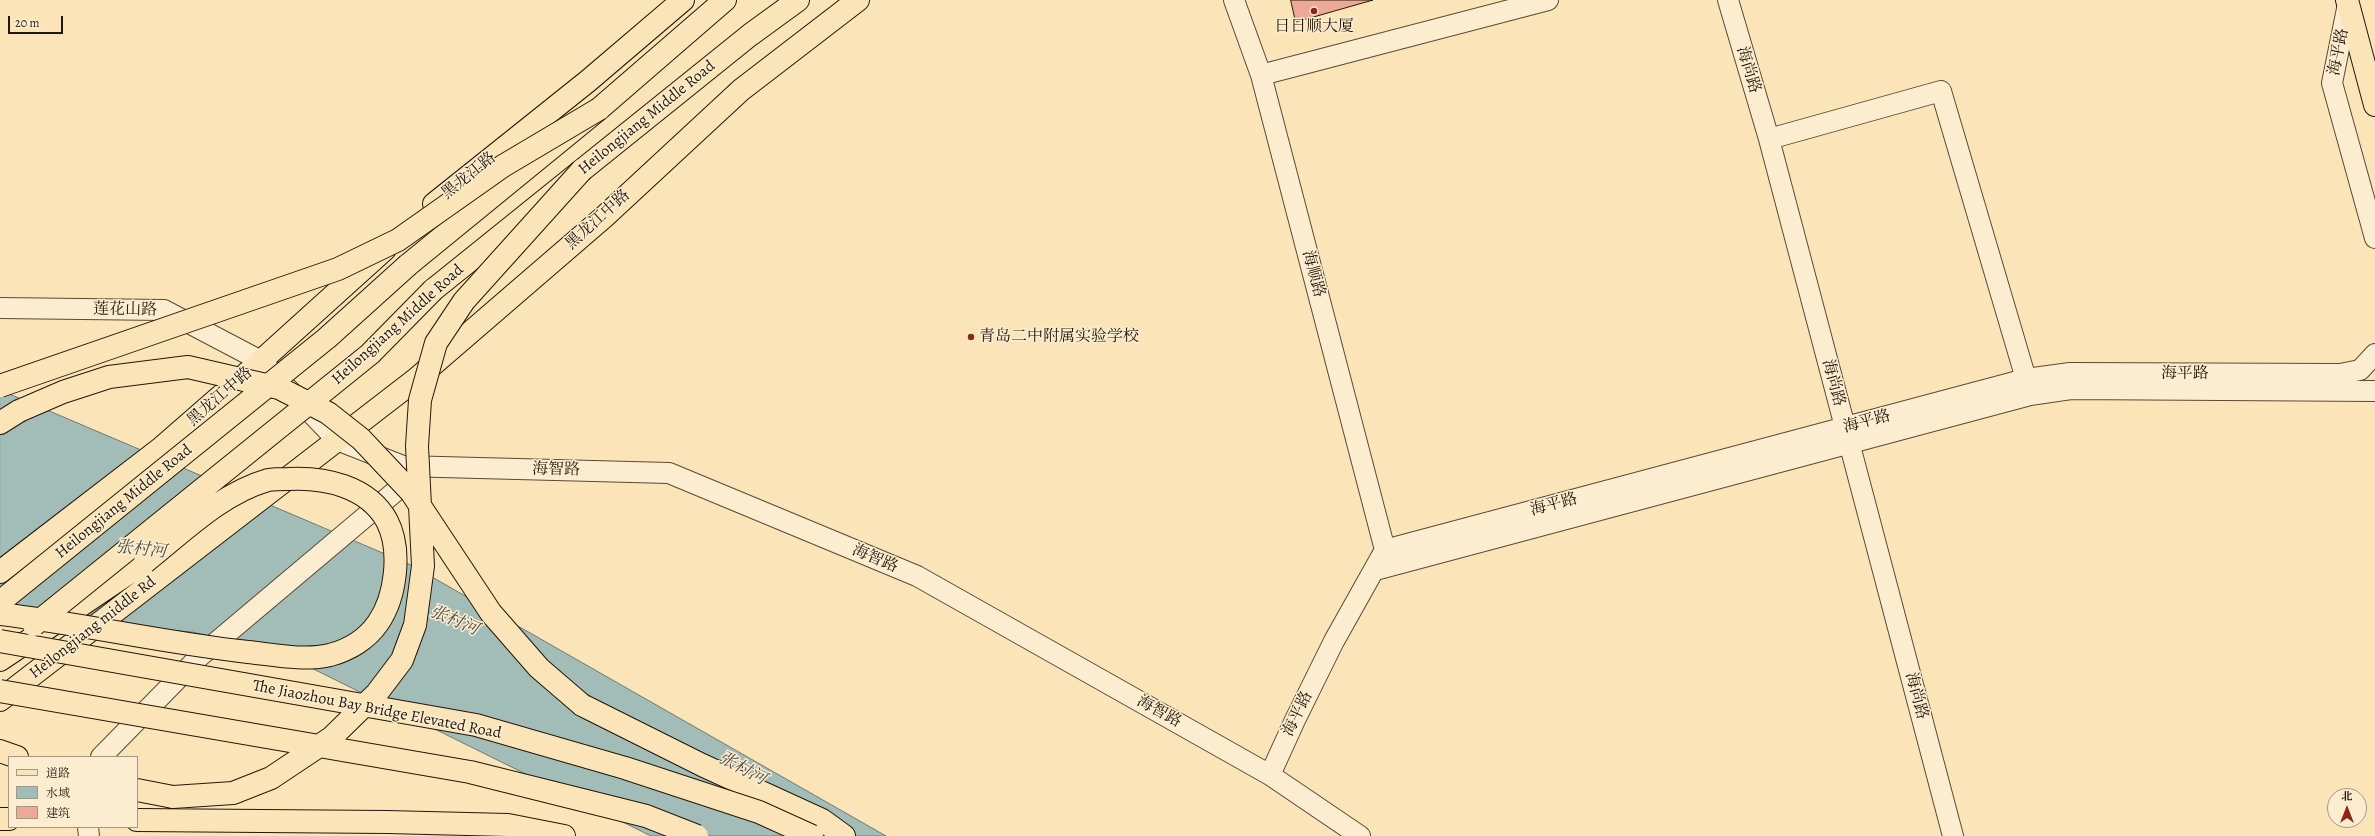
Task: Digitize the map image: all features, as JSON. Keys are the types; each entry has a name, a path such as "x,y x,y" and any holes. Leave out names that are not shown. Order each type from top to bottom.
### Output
{"main road":[{"name":"黑龙江路","path":"261,361 445,195 588,82 684,0"},
{"name":"Heilongjiang Middle Road","path":"0,602 327,338 408,265 599,109 725,0"},
{"name":"Heilongjiang Middle Road","path":"0,652 370,354 433,290 750,35 798,0"},
{"name":"黑龙江中路","path":"337,440 415,380 604,216 741,90 858,0"},
{"path":"2348,2 2375,105"},
{"path":"0,386 338,269 398,240 503,166 599,109"},
{"path":"138,790 173,797 233,793 271,778 331,738 377,693 402,660 415,625 423,566 417,446 420,400 436,343 464,301 582,170"},
{"name":"黑龙江中路","path":"0,572 160,449 261,361"},
{"path":"0,423 19,411 63,392 109,376 142,371 188,367 279,388 328,413 361,439 411,492 491,612 539,668 582,705 702,765 822,820 844,836"},
{"name":"Heilongjiang middle Rd","path":"0,700 337,440"},
{"path":"0,614 48,620 56,622 64,623 71,624 124,633 162,640 216,648 302,658 329,655 349,648 364,638 379,623 392,587 395,569 394,546 387,521 370,501 349,489 334,482 310,478 269,480 225,499 145,562 66,615 59,620 53,624 46,629 20,646 0,660"},
{"name":"The Jiaozhou Bay Bridge Elevated Road","path":"0,641 476,725 625,768 751,810 812,836"},
{"path":"0,690 470,772 646,816 697,836"},
{"path":"0,751 14,756"},
{"path":"138,820 387,822 500,825 564,836"}],"street":[{"name":"海顺路","path":"1234,0 1261,75 1385,550"},
{"path":"1261,75 1548,0"},
{"name":"海尚路","path":"1728,0 1769,139 1953,836"},
{"name":"海平路","path":"2348,2 2332,83 2375,238"},
{"path":"1769,139 1942,91 2026,379"},
{"name":"莲花山路","path":"0,308 164,310 261,361 337,440"},
{"name":"海平路","path":"1375,570 1847,436 2026,379 2070,373 2340,374 2360,370 2375,354"},
{"name":"海平路","path":"1270,775 1294,720 1334,641 1385,550 1847,436 2030,395 2071,389 2375,391"},
{"name":"海智路","path":"337,440 403,466 669,473 918,576 1270,775 1360,836"},
{"path":"101,756 200,656 425,467"}],"water":[{"name":"张村河","path":"0,390 411,565 886,836 651,836 279,652 192,632 0,618"}],"building":[{"name":"日日顺大厦","path":"1291,0 1373,0 1296,22"}],"place":[{"name":"日日顺大厦","path":"1314,11"},
{"name":"青岛二中附属实验学校","path":"971,337"}]}
